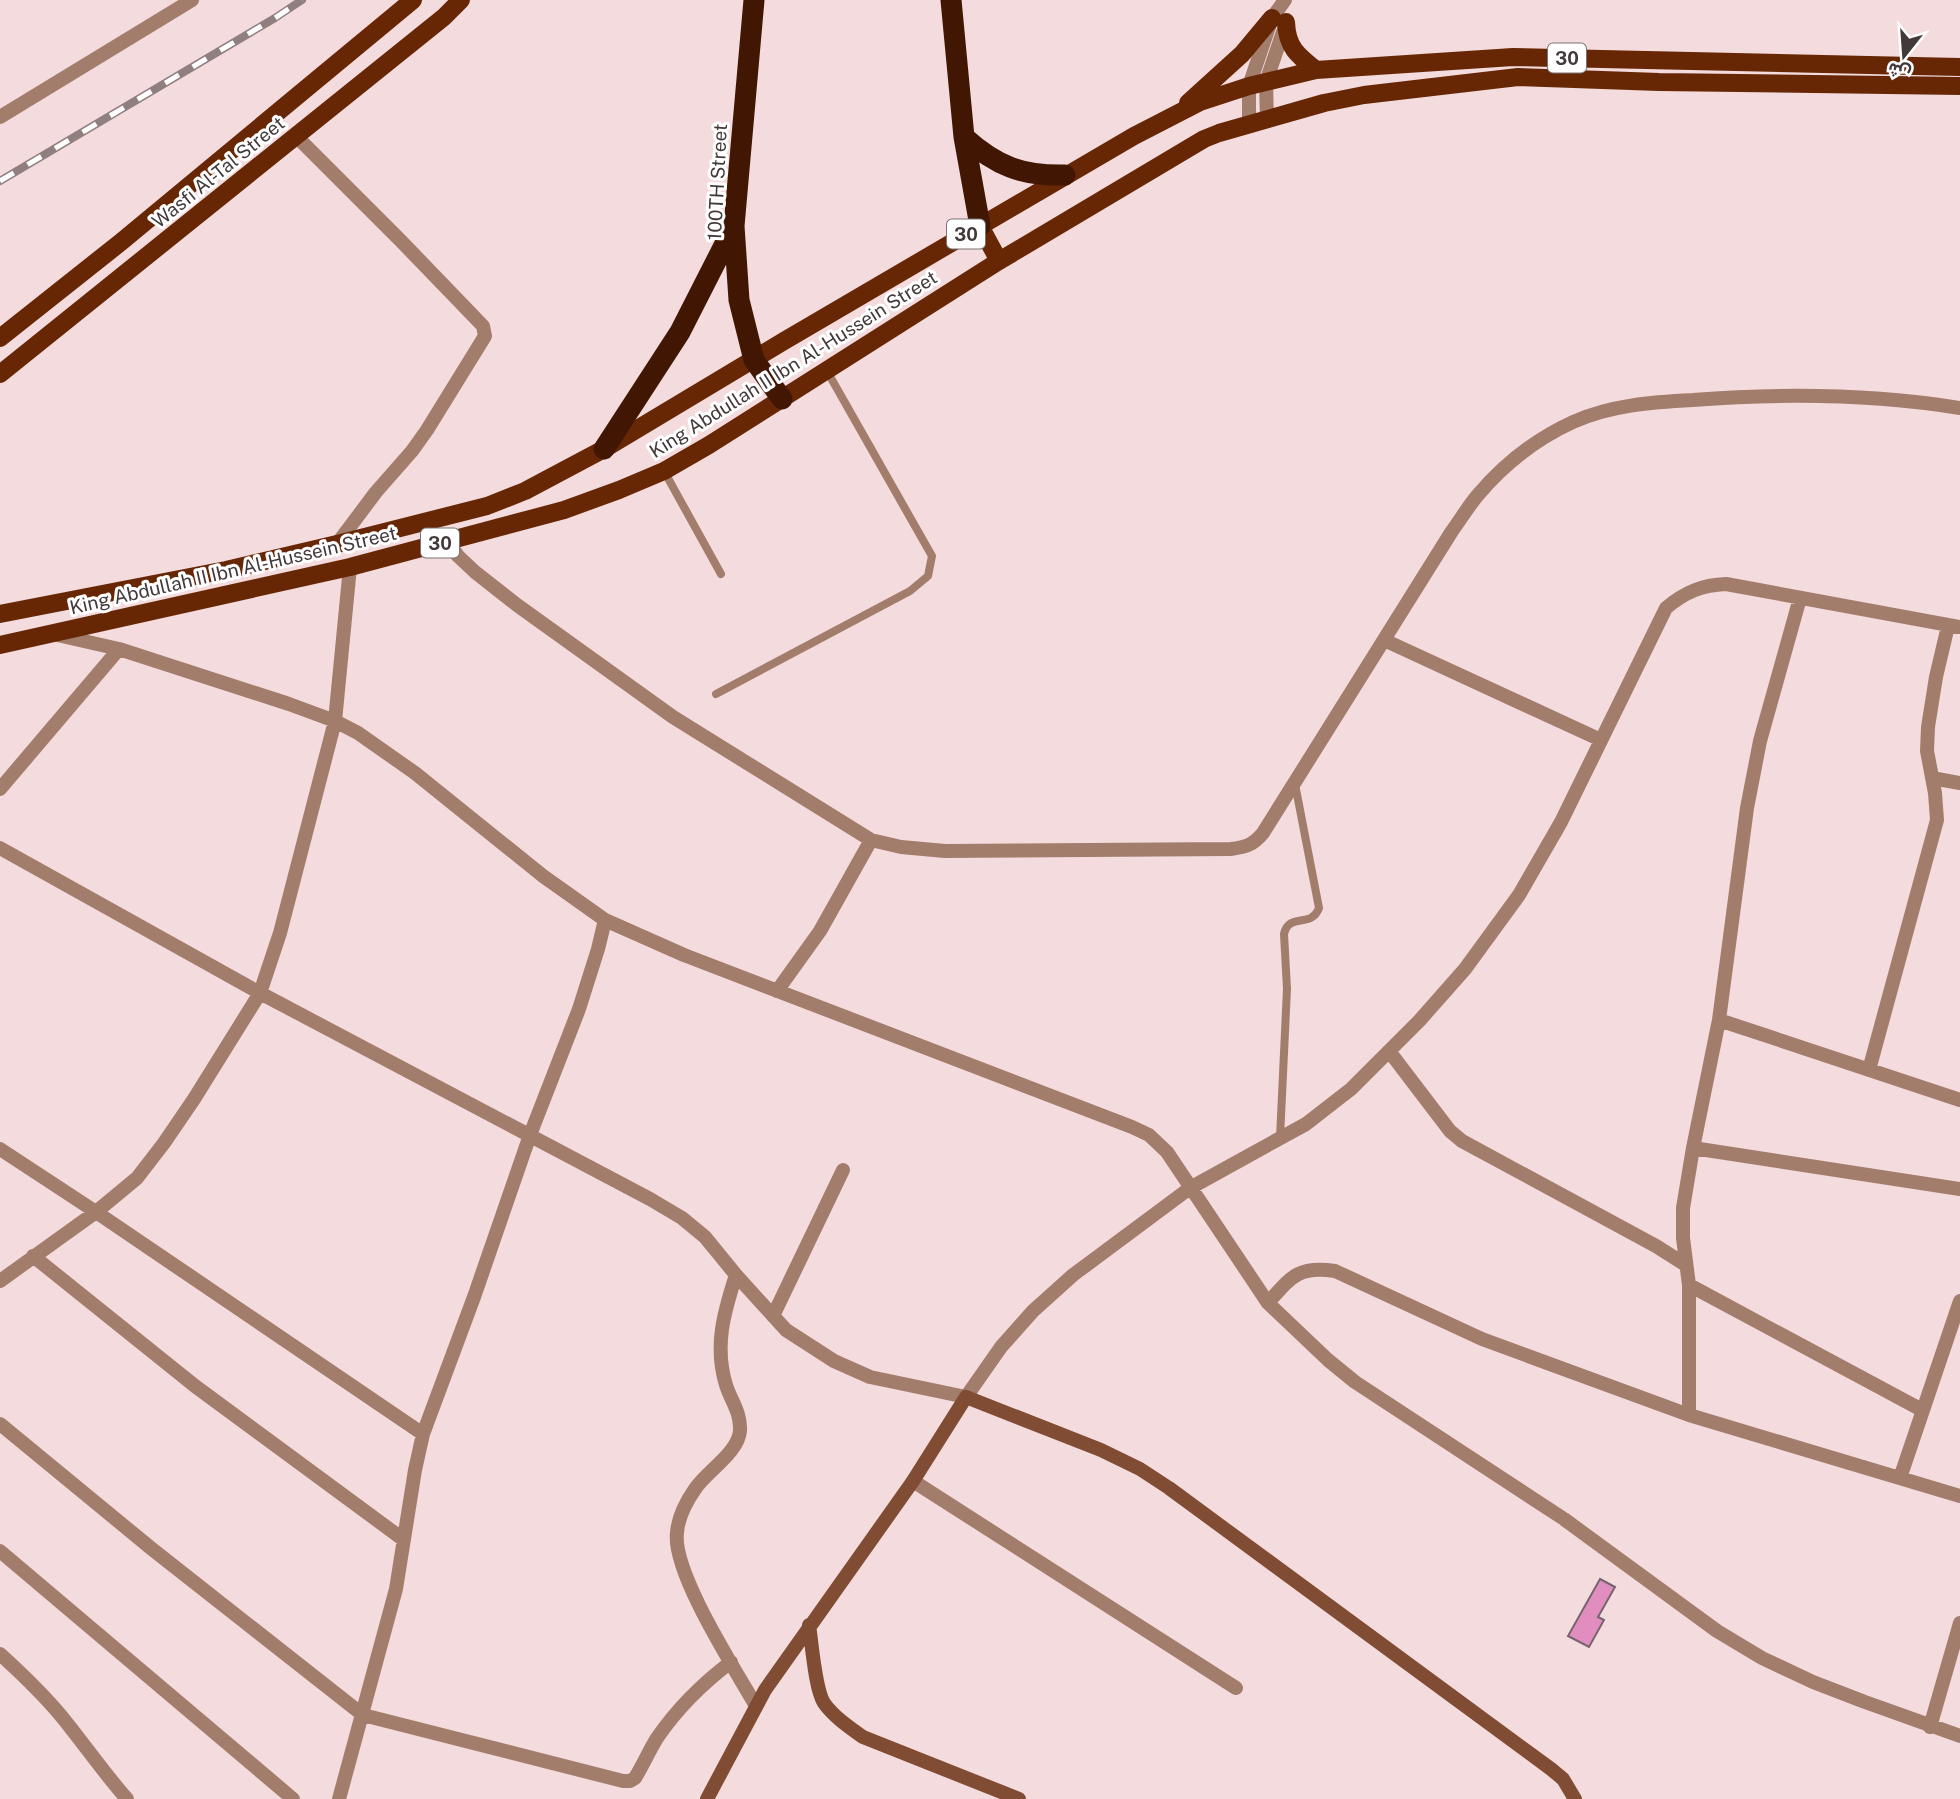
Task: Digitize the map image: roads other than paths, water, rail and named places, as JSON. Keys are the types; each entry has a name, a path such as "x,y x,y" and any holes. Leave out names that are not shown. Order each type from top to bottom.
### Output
{"highway":[{"name":"100TH Street","path":"754,0 734,226 739,300 754,360 782,399"},
{"path":"951,0 964,137 980,226"},
{"path":"964,137 981,152 1020,172 1042,176 1065,175"},
{"path":"604,449 680,332 734,226"}],"main road":[{"name":"Wasfi Al-Tal Street","path":"0,338 121,243 413,0"},
{"name":"Wasfi Al-Tal Street","path":"0,374 444,17 461,0"},
{"path":"1180,111 1279,20 1296,53 1316,70"},
{"name":"King Abdullah II Ibn Al-Hussein Street","path":"0,614 337,544 487,506 525,491 604,449 1065,175 1180,111 1257,84 1316,70 1513,57 1960,67"},
{"name":"King Abdullah II Ibn Al-Hussein Street","path":"0,645 350,567 564,510 619,491 664,471 709,445 999,261 1219,132 1324,103 1364,95 1518,78 1960,86"},
{"path":"980,226 999,261"}],"street":[{"path":"0,117 192,0"},
{"path":"1258,122 1257,84 1287,0"},
{"path":"296,136 483,326 485,336 427,430 337,544"},
{"path":"447,541 475,572 517,605 673,717 871,840 901,847 945,851 1247,847 1255,843 1263,833 1476,497 1505,467 1538,441 1575,421 1614,408 1726,397 1838,397 1960,408"},
{"path":"0,1281 96,1212 137,1178 194,1099 260,993 280,933 335,721 350,567"},
{"path":"707,1799 756,1706 809,1625 913,1481 965,1396 1001,1347 1033,1311 1073,1275 1190,1188 1306,1124 1351,1089 1420,1020 1465,969 1519,895 1561,822 1666,608 1689,591 1726,584 1954,626 1936,677 1928,727 1927,751 1937,820 1869,1070"},
{"path":"1689,1415 1689,1284 1683,1238 1683,1208 1719,1020 1745,822 1760,741 1800,598"},
{"path":"51,633 119,649 335,721 358,733 415,773 543,876 605,920 674,951 1149,1135 1167,1152 1268,1303 1355,1382 1564,1519 1717,1631 1762,1658 1813,1682 1960,1736"},
{"path":"1384,640 1601,740"},
{"path":"0,789 119,649"},
{"path":"1932,778 1960,783"},
{"path":"777,991 820,931 871,840"},
{"path":"0,848 260,993 682,1218 705,1237 786,1330 834,1361 870,1377 965,1396 1101,1450 1140,1469 1552,1769 1563,1779 1571,1797"},
{"path":"339,1799 396,1589 423,1434 530,1135 579,1009 605,920"},
{"path":"1719,1020 1960,1100"},
{"path":"1390,1051 1444,1124 1462,1141 1686,1265"},
{"path":"1693,1148 1960,1189"},
{"path":"0,1149 423,1434"},
{"path":"774,1316 843,1170"},
{"path":"33,1256 195,1386 404,1540"},
{"path":"1268,1303 1294,1274 1307,1270 1335,1271 1482,1339 1689,1415 1960,1496"},
{"path":"736,1275 722,1319 720,1351 726,1386 733,1400 740,1434 726,1458 697,1486 683,1508 676,1534 680,1560 688,1581 756,1706"},
{"path":"1689,1284 1922,1410"},
{"path":"1900,1478 1960,1301"},
{"path":"0,1424 152,1549 363,1715 630,1781 635,1778 657,1738 686,1703 705,1681 731,1662"},
{"path":"913,1481 1236,1689"},
{"path":"0,1551 293,1799"},
{"path":"1930,1727 1960,1623"},
{"path":"809,1625 817,1687 824,1703 842,1723 863,1737 1019,1799"},
{"path":"0,1654 24,1675 62,1717 127,1799"}],"lane":[{"path":"716,694 911,590 928,576 932,556 827,372"},
{"path":"664,471 721,574"},
{"path":"1280,1138 1287,989 1284,934 1290,923 1311,919 1318,913 1319,908 1294,781"}],"railway":[{"path":"0,181 302,0"}]}
